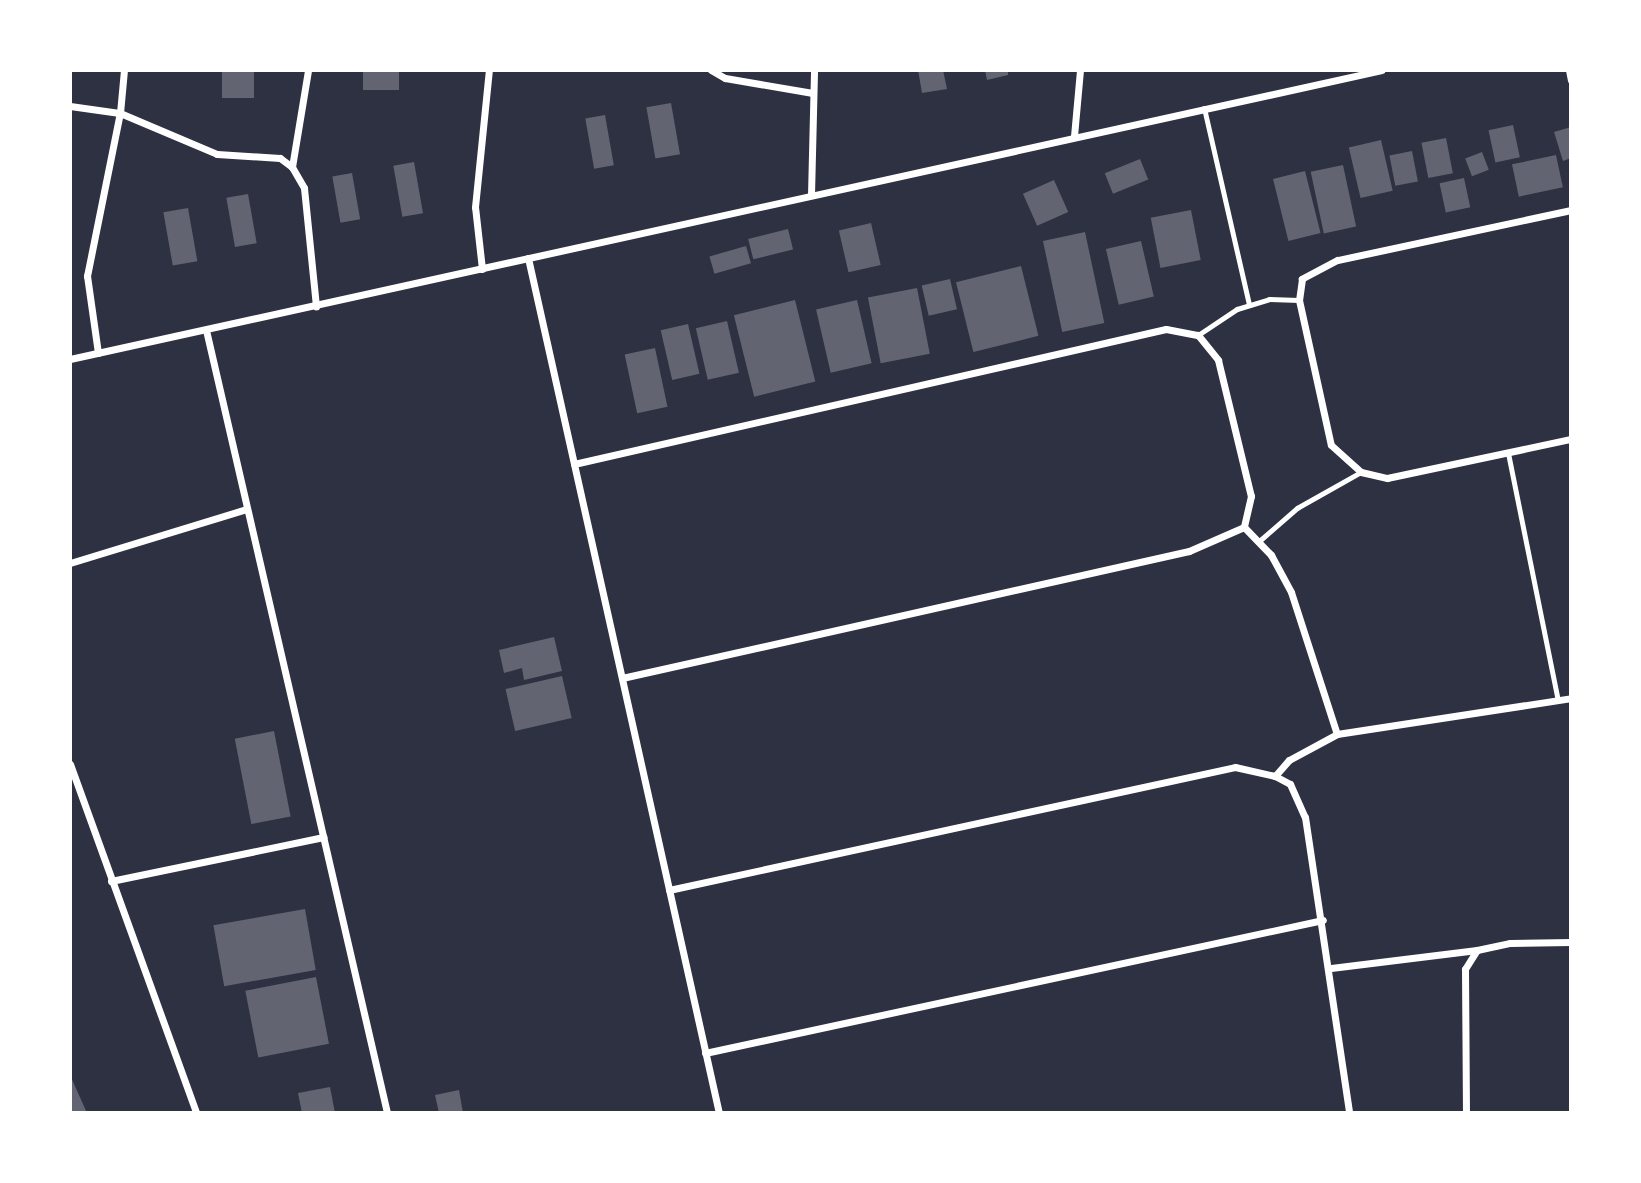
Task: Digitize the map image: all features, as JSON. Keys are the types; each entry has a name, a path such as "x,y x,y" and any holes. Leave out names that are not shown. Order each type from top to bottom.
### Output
{"street":[{"path":"98,353 87,275 120,113 124,70"},
{"path":"292,167 308,70"},
{"path":"482,269 475,207 489,70"},
{"path":"711,70 724,78 813,93"},
{"path":"811,195 814,70"},
{"path":"1074,136 1080,70"},
{"path":"70,359 1382,70"},
{"path":"1569,70 1571,80"},
{"path":"70,106 120,113 217,154 280,158 292,167 304,188 316,306"},
{"path":"1571,210 1337,260 1302,279 1299,300 1331,445 1361,472 1387,478 1571,439"},
{"path":"528,258 719,1113"},
{"path":"574,464 1166,329 1198,335 1218,360 1251,496 1244,527"},
{"path":"206,330 387,1113"},
{"path":"70,563 247,509"},
{"path":"621,678 1189,551 1244,527"},
{"path":"1244,527 1271,555 1291,592 1337,734"},
{"path":"1275,776 1289,760 1337,734 1571,698"},
{"path":"70,764 197,1113"},
{"path":"668,890 1235,768 1275,776 1290,784 1305,817 1331,968 1349,1113"},
{"path":"111,881 323,837"},
{"path":"705,1053 1323,920"},
{"path":"1331,968 1477,950 1510,943 1571,942"},
{"path":"1466,1113 1465,969 1477,950"}],"lane":[{"path":"1204,108 1249,305"},
{"path":"1198,335 1249,305 1269,299 1299,300"},
{"path":"1508,453 1558,700"},
{"path":"1258,542 1297,508 1361,472"}],"building":[{"path":"222,70 254,70 254,98 222,98"},
{"path":"363,70 399,70 399,90 363,90"},
{"path":"918,70 943,70 947,89 922,93"},
{"path":"985,70 1008,70 1008,75 987,80"},
{"path":"671,103 680,154 655,159 646,107"},
{"path":"605,115 614,165 594,169 585,118"},
{"path":"1513,125 1520,157 1495,162 1489,130"},
{"path":"1571,127 1571,158 1563,161 1554,132"},
{"path":"1446,138 1453,173 1428,178 1421,143"},
{"path":"1381,140 1393,191 1361,198 1349,147"},
{"path":"1412,151 1418,181 1395,186 1389,155"},
{"path":"1482,152 1489,170 1472,176 1465,158"},
{"path":"1556,155 1563,187 1519,197 1512,164"},
{"path":"1140,159 1148,179 1113,194 1105,173"},
{"path":"414,162 423,213 402,217 393,166"},
{"path":"1343,165 1356,227 1324,233 1311,172"},
{"path":"1305,171 1320,233 1288,241 1273,179"},
{"path":"352,173 360,219 340,223 332,176"},
{"path":"1464,178 1470,207 1446,213 1440,183"},
{"path":"1054,180 1068,212 1037,226 1023,194"},
{"path":"248,194 257,243 235,247 226,198"},
{"path":"188,208 197,261 173,266 163,212"},
{"path":"1191,210 1201,260 1160,268 1151,218"},
{"path":"871,223 881,265 849,272 839,230"},
{"path":"788,229 793,249 753,259 748,239"},
{"path":"1085,232 1104,323 1062,332 1043,241"},
{"path":"1141,241 1154,297 1119,305 1106,249"},
{"path":"746,246 751,263 714,274 709,256"},
{"path":"1021,266 1038,336 973,352 956,282"},
{"path":"950,279 957,309 929,316 922,286"},
{"path":"917,288 930,354 881,363 868,298"},
{"path":"795,300 815,382 754,397 734,315"},
{"path":"857,300 872,363 831,373 816,309"},
{"path":"727,321 739,373 708,380 696,328"},
{"path":"688,324 699,374 672,380 661,330"},
{"path":"655,348 667,407 637,413 625,354"},
{"path":"554,637 562,671 524,680 522,668 504,673 499,650"},
{"path":"562,676 572,718 515,731 505,689"},
{"path":"274,731 291,816 251,824 235,739"},
{"path":"305,909 316,970 224,986 213,925"},
{"path":"316,977 329,1044 258,1057 245,991"},
{"path":"70,1075 87,1113 70,1113"},
{"path":"330,1087 335,1113 302,1113 298,1093"},
{"path":"459,1090 463,1113 439,1113 435,1095"}]}
